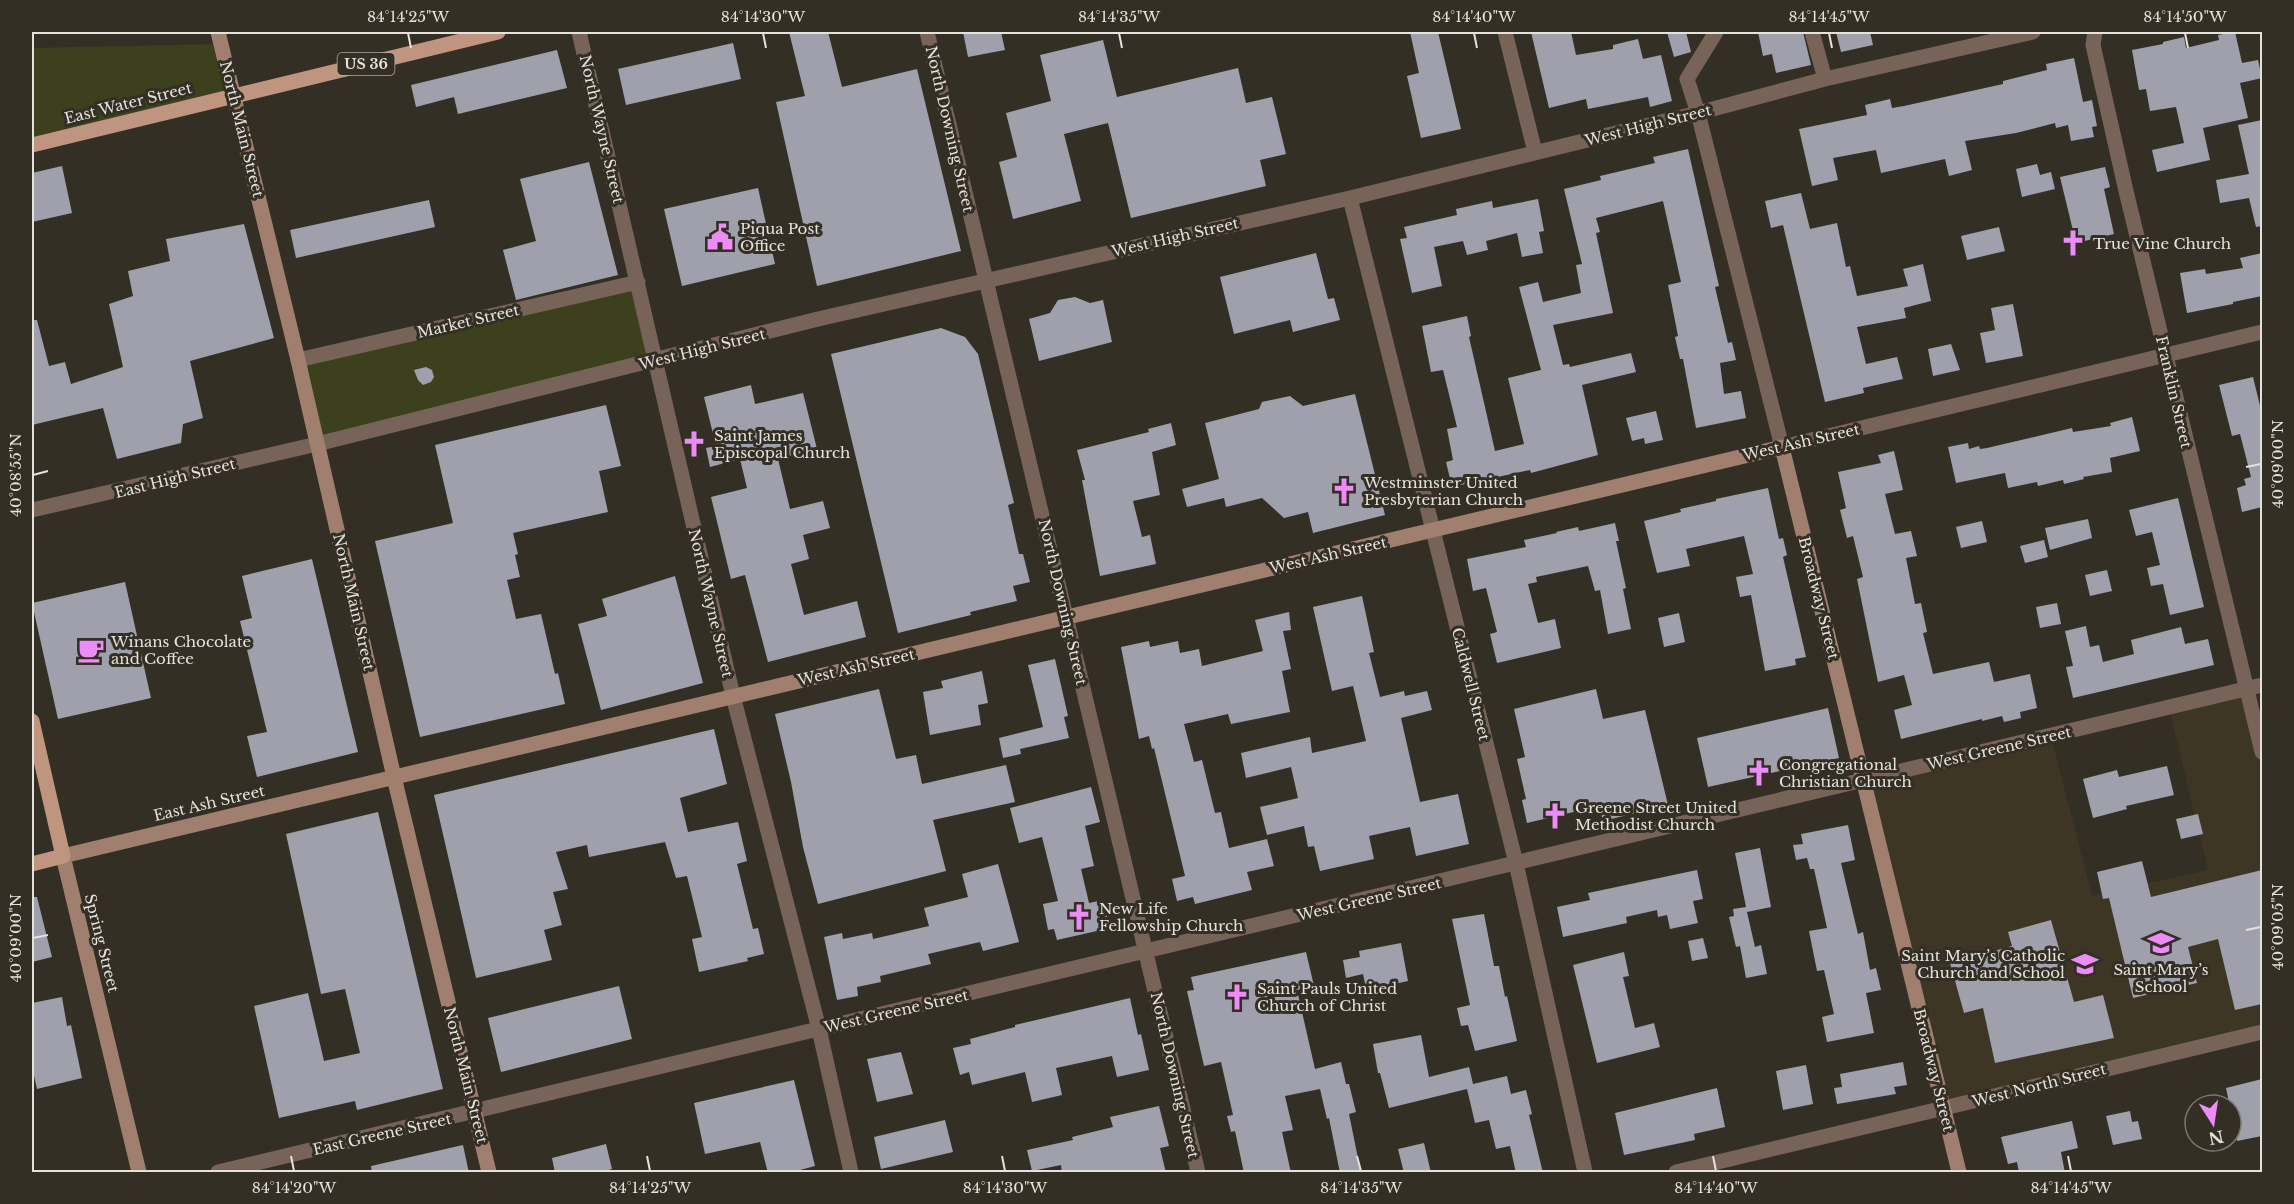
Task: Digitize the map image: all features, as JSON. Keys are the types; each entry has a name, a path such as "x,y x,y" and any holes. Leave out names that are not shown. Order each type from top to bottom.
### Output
{"main road":[{"name":"US 36","path":"234,96 498,32"},
{"name":"East Water Street","path":"32,145 234,96"},
{"name":"Spring Street","path":"32,721 63,856"},
{"name":"East Ash Street","path":"32,864 63,856"}],"street":[{"name":"North Main Street","path":"218,32 298,360 394,777 489,1173"},
{"name":"North Wayne Street","path":"579,32 733,696 819,1029 851,1173"},
{"name":"North Downing Street","path":"927,32 1198,1173"},
{"path":"1505,32 1535,152"},
{"name":"Broadway Street","path":"1716,32 1687,79 1698,113 1782,447 1959,1173"},
{"path":"1812,32 1825,79"},
{"name":"West High Street","path":"317,444 818,319 1350,198 1698,113 1825,79 2033,32"},
{"name":"Franklin Street","path":"2095,32 2093,45 2165,355 2262,752"},
{"name":"Caldwell Street","path":"1350,198 1516,864 1585,1173"},
{"name":"Market Street","path":"298,360 638,282"},
{"name":"West Ash Street","path":"394,777 2262,332"},
{"name":"East High Street","path":"32,510 317,444"},
{"name":"West Greene Street","path":"475,1112 2262,685"},
{"name":"East Ash Street","path":"63,856 394,777"},
{"name":"Spring Street","path":"63,856 139,1173"},
{"name":"West North Street","path":"1676,1173 2262,1032"},
{"name":"East Greene Street","path":"218,1173 475,1112"}],"shaded area":[{"name":"Saint Mary’s Catholic Church and School","path":"2246,689 2262,752 2262,1032 1944,1108 1864,781 2051,736 2092,896 2208,870 2169,708"}],"green space":[{"path":"32,32 34,32 34,48 221,44 234,96 32,145"},
{"path":"638,282 655,361 317,444 298,360"}],"building":[{"path":"789,32 828,32 842,87 917,69 961,251 817,286 776,102 805,96"},
{"path":"963,32 1001,32 1005,50 968,57"},
{"path":"1410,32 1438,32 1461,129 1421,138 1407,76 1419,73"},
{"path":"1531,32 1571,32 1576,55 1613,49 1613,45 1638,39 1643,59 1661,55 1672,101 1650,107 1648,97 1588,109 1586,99 1549,108"},
{"path":"1667,32 1686,32 1691,52 1674,57"},
{"path":"1758,32 1803,32 1811,65 1776,73 1772,54 1763,56"},
{"path":"1836,32 1870,32 1873,45 1841,52"},
{"path":"2235,32 2242,63 2258,60 2262,78 2240,83 2248,118 2203,128 2210,160 2157,172 2152,150 2184,143 2176,107 2150,111 2146,89 2139,90 2132,50 2184,37 2186,48 2219,40 2218,35"},
{"path":"1103,40 1117,97 1238,68 1246,103 1272,97 1286,154 1260,160 1266,186 1131,218 1108,123 1064,134 1081,201 1013,219 999,162 1017,157 1006,113 1051,101 1040,55"},
{"path":"733,43 741,79 626,105 618,69"},
{"path":"557,50 567,88 458,114 454,97 416,107 411,85"},
{"path":"2074,58 2083,102 2092,100 2097,126 2092,127 2094,137 2071,141 2068,125 2056,128 2055,123 2016,133 1965,141 1972,170 1949,176 1945,159 1881,173 1876,150 1833,158 1838,180 1812,186 1799,129 1867,115 1865,105 1890,99 1892,108 2003,84 2003,81 2047,70 2046,64"},
{"path":"2262,120 2262,226 2256,227 2249,198 2220,203 2216,180 2249,174 2238,125"},
{"path":"1688,149 1719,286 1715,287 1728,343 1732,342 1736,360 1720,363 1724,394 1741,391 1746,418 1696,428 1683,359 1680,359 1675,337 1678,336 1668,285 1681,282 1663,201 1596,218 1600,232 1596,233 1613,313 1553,325 1563,365 1569,364 1570,367 1631,353 1636,372 1582,385 1598,455 1531,473 1530,470 1452,487 1446,462 1453,460 1447,429 1457,427 1443,370 1431,372 1422,326 1467,316 1471,336 1469,337 1495,451 1524,444 1508,378 1541,370 1519,287 1538,282 1543,302 1581,293 1576,265 1582,264 1564,189 1601,180 1600,176 1655,163 1653,157"},
{"path":"589,162 618,275 516,300 503,250 536,241 520,179"},
{"path":"2037,164 2040,175 2051,172 2055,189 2022,197 2016,169"},
{"path":"62,166 72,213 32,222 32,173"},
{"path":"2105,167 2110,187 2104,189 2114,234 2076,243 2060,177"},
{"name":"Piqua Post Office","path":"758,188 775,264 682,286 664,209"},
{"path":"1801,193 1810,229 1837,223 1846,267 1850,266 1857,296 1908,286 1903,269 1923,264 1931,301 1904,308 1906,318 1857,327 1866,364 1897,357 1903,379 1863,388 1864,393 1825,402 1783,225 1771,228 1765,201"},
{"path":"1538,199 1544,231 1539,232 1543,253 1522,257 1517,233 1486,241 1488,250 1467,255 1463,241 1434,247 1442,286 1412,293 1400,239 1407,238 1404,227 1457,215 1456,209 1492,201 1493,208"},
{"path":"429,200 435,227 296,258 290,230"},
{"path":"244,224 274,338 190,361 203,418 183,424 181,443 117,459 103,408 32,425 32,320 37,320 49,366 65,362 71,384 123,367 109,304 133,296 128,271 170,261 166,239"},
{"path":"1999,227 2005,251 1967,260 1961,236"},
{"path":"1316,253 1328,299 1334,298 1340,320 1293,332 1290,320 1234,334 1220,277"},
{"path":"2262,253 2262,296 2187,313 2180,273 2205,269 2206,274 2243,268 2240,258"},
{"path":"1075,297 1090,303 1103,300 1112,342 1039,361 1029,319 1050,313 1058,300"},
{"path":"2013,304 2023,356 1986,363 1980,333 1995,330 1991,308"},
{"path":"941,328 965,337 978,354 1014,503 1008,505 1019,554 1023,554 1030,582 1013,586 1017,601 898,633 831,354"},
{"path":"1951,344 1960,370 1933,376 1928,349"},
{"path":"426,367 432,370 434,377 431,382 423,385 414,370"},
{"path":"2253,377 2262,414 2262,507 2242,512 2237,488 2246,485 2244,479 2251,477 2240,434 2232,436 2219,385"},
{"path":"751,385 755,404 803,393 817,449 778,459 790,509 823,501 830,528 803,535 809,559 791,564 804,615 857,601 866,637 768,662 745,575 731,579 711,497 747,488 740,459 710,467 706,448 716,446 704,397"},
{"path":"1355,394 1385,515 1313,533 1308,512 1284,518 1262,498 1226,507 1224,498 1187,507 1182,489 1219,479 1205,423 1259,409 1262,402 1290,396 1303,406"},
{"path":"606,405 621,466 599,471 608,512 513,533 520,577 507,580 516,619 541,614 555,674 558,673 565,704 420,737 375,541 453,523 435,445"},
{"path":"1656,411 1663,440 1645,444 1644,438 1632,441 1626,418"},
{"path":"2132,417 2140,451 2110,458 2112,472 2083,477 2084,479 2064,484 2063,480 2038,486 2037,482 2008,488 2005,473 1956,483 1948,447 1968,443 1969,449 1979,446 1980,449 1987,448 2072,428 2073,432 2111,426 2110,423"},
{"path":"1171,423 1176,445 1152,452 1160,495 1133,501 1142,537 1150,535 1156,564 1100,576 1082,480 1085,480 1077,450 1149,432 1148,429"},
{"path":"1894,451 1903,490 1885,494 1895,534 1911,531 1917,556 1906,558 1915,604 1921,603 1927,632 1923,633 1933,674 1989,662 1994,682 2030,674 2037,708 2020,712 2021,718 2004,722 2002,716 1982,721 1982,719 1901,739 1894,710 1912,705 1904,675 1878,682 1857,579 1863,577 1853,536 1847,538 1840,510 1846,508 1838,472 1881,463 1878,455"},
{"path":"1768,488 1779,539 1783,538 1787,555 1783,557 1806,657 1795,659 1796,665 1765,671 1751,595 1740,597 1736,577 1753,574 1744,536 1686,549 1690,566 1657,573 1644,521 1681,512 1680,509 1716,501 1716,499"},
{"path":"2178,498 2204,607 2170,615 2163,584 2151,586 2147,568 2160,565 2152,532 2136,536 2129,510"},
{"path":"2088,519 2092,538 2050,550 2045,528"},
{"path":"1982,521 1987,542 1961,548 1956,527"},
{"path":"1615,523 1619,541 1616,541 1626,588 1623,589 1631,629 1608,634 1600,590 1595,591 1588,566 1536,577 1537,582 1528,584 1538,623 1555,619 1561,648 1497,663 1490,634 1497,632 1486,588 1473,591 1467,559 1526,547 1524,540 1556,532 1578,527 1579,531"},
{"path":"2044,540 2048,557 2025,563 2020,546"},
{"path":"312,559 358,752 257,777 247,736 267,732 240,621 252,618 242,576"},
{"path":"2107,570 2112,591 2090,596 2085,575"},
{"path":"675,576 703,683 601,710 578,624 607,616 602,599"},
{"name":"Winans Chocolate and Coffee","path":"125,582 151,698 58,719 32,603"},
{"path":"1362,596 1374,652 1369,653 1380,697 1404,691 1405,696 1427,691 1432,710 1401,718 1420,802 1458,794 1469,844 1416,856 1410,827 1369,836 1374,859 1320,871 1314,846 1308,847 1304,826 1267,835 1260,807 1298,798 1291,767 1246,778 1241,753 1310,737 1312,753 1366,741 1353,686 1332,691 1313,607"},
{"path":"2057,603 2061,624 2040,628 2036,607"},
{"path":"1289,612 1291,630 1283,631 1291,669 1282,671 1290,712 1231,724 1228,714 1184,724 1194,762 1202,760 1215,813 1221,812 1229,848 1267,839 1274,866 1247,872 1252,890 1195,904 1193,897 1177,901 1172,879 1185,876 1154,748 1152,749 1149,736 1139,739 1121,647 1149,641 1150,647 1178,641 1180,653 1199,649 1202,666 1263,651 1255,620"},
{"path":"1679,613 1685,642 1664,647 1658,618"},
{"path":"2086,626 2090,647 2099,645 2103,662 2134,654 2131,640 2181,627 2185,644 2208,639 2214,665 2073,698 2066,667 2073,666 2065,631"},
{"path":"1055,659 1068,716 1064,717 1069,738 1020,749 1021,754 1003,758 999,738 1043,727 1028,665"},
{"path":"982,671 988,703 978,705 981,725 930,735 923,692 943,688 941,681"},
{"path":"879,689 896,759 916,755 922,784 1006,765 1015,802 933,820 946,871 818,904 803,847 775,714"},
{"path":"1596,689 1603,719 1645,710 1668,805 1603,821 1599,806 1527,823 1522,800 1526,799 1517,759 1525,757 1514,709"},
{"path":"1828,708 1839,758 1708,787 1697,738"},
{"path":"714,729 727,784 680,798 688,832 738,822 747,861 737,864 753,929 758,928 764,954 747,958 748,961 699,972 692,939 702,937 687,876 676,878 665,842 589,857 587,845 556,852 568,889 553,892 562,925 544,930 552,960 476,978 434,795"},
{"path":"2167,766 2174,795 2126,806 2127,809 2093,818 2083,779 2117,770 2119,777"},
{"path":"1091,787 1100,822 1085,826 1094,866 1081,869 1089,903 1103,900 1110,928 1057,940 1054,929 1048,930 1043,904 1058,901 1042,837 1019,843 1010,808"},
{"path":"378,812 443,1089 357,1110 355,1101 279,1118 254,1006 308,993 324,1061 360,1053 345,989 321,994 286,834"},
{"path":"2198,814 2203,834 2181,839 2176,819"},
{"path":"1848,825 1855,860 1841,863 1858,934 1863,932 1870,970 1876,968 1881,990 1866,993 1874,1033 1827,1042 1822,1017 1834,1014 1824,970 1817,971 1809,931 1827,928 1814,869 1810,869 1807,858 1796,860 1793,845 1803,844 1801,834"},
{"path":"1760,848 1771,907 1747,912 1755,947 1761,945 1767,974 1746,978 1740,946 1736,947 1729,917 1734,916 1733,909 1746,907 1735,853"},
{"name":"Saint Mary’s School","path":"2142,861 2151,897 2262,870 2262,1004 2235,1010 2218,939 2188,947 2197,983 2133,998 2109,898 2103,899 2097,872"},
{"path":"998,864 1019,942 983,951 980,942 928,954 931,964 880,976 881,982 857,987 858,996 837,1000 824,937 842,933 843,939 872,933 873,939 929,926 924,908 968,897 962,874"},
{"path":"1697,870 1703,899 1693,901 1698,923 1670,929 1667,915 1658,917 1657,910 1626,917 1627,923 1563,937 1557,907 1590,900 1588,893"},
{"path":"32,897 37,897 52,957 32,962"},
{"path":"1484,914 1494,966 1499,966 1517,1041 1475,1051 1468,1025 1461,1026 1457,1008 1470,1005 1452,919"},
{"path":"2051,920 2074,1002 2103,995 2114,1038 1995,1063 1983,1008 1964,1013 1950,963 2012,946 2008,932"},
{"path":"1703,938 1708,958 1692,961 1688,941"},
{"path":"1401,943 1408,981 1386,986 1388,994 1368,998 1363,974 1346,978 1343,960 1360,957 1359,951"},
{"path":"1306,952 1314,986 1297,990 1315,1069 1341,1062 1356,1112 1349,1114 1361,1173 1340,1173 1329,1118 1327,1119 1320,1089 1285,1096 1293,1130 1282,1132 1291,1173 1244,1173 1235,1131 1231,1132 1227,1116 1233,1115 1221,1062 1204,1066 1187,991 1194,990 1191,977"},
{"path":"1624,952 1629,976 1623,977 1635,1028 1654,1023 1660,1047 1597,1063 1573,965"},
{"path":"619,986 632,1039 501,1072 488,1018"},
{"path":"62,997 67,1026 71,1025 82,1078 37,1089 32,1067 32,1003"},
{"path":"1130,998 1149,1070 1117,1077 1112,1056 1056,1068 1062,1095 1032,1102 1025,1072 972,1085 969,1072 960,1075 953,1048 971,1044 970,1039 1015,1027 1015,1025"},
{"path":"1421,1035 1429,1077 1469,1067 1473,1084 1507,1076 1511,1094 1526,1090 1532,1114 1529,1115 1543,1173 1516,1173 1510,1146 1496,1149 1489,1120 1475,1123 1467,1089 1389,1108 1380,1073 1378,1073 1373,1044"},
{"path":"901,1052 913,1094 877,1102 867,1059"},
{"path":"1903,1062 1907,1085 1894,1087 1896,1094 1837,1104 1834,1088 1842,1087 1840,1074"},
{"path":"1806,1065 1813,1104 1783,1110 1776,1071"},
{"path":"2262,1079 2262,1136 2243,1140 2243,1093 2227,1093 2226,1088"},
{"path":"794,1080 815,1166 789,1173 768,1173 760,1142 705,1154 694,1103"},
{"path":"1717,1088 1725,1127 1694,1134 1695,1140 1624,1155 1615,1113"},
{"path":"1159,1106 1169,1146 1160,1148 1166,1173 1062,1173 1061,1165 1032,1171 1027,1150 1073,1140 1072,1137 1113,1127 1110,1117"},
{"path":"2130,1111 2132,1122 2138,1121 2142,1139 2113,1145 2106,1116"},
{"path":"945,1120 953,1152 881,1169 874,1137"},
{"path":"2072,1121 2078,1148 2061,1152 2065,1173 2019,1173 2017,1162 2008,1164 2001,1137"},
{"path":"1424,1143 1431,1173 1404,1173 1398,1149"},
{"path":"606,1144 612,1169 599,1173 555,1173 552,1158"},
{"path":"463,1145 469,1173 372,1173 371,1166"}],"place":[{"name":"Piqua Post Office","path":"720,237"},
{"name":"True Vine Church","path":"2073,243"},
{"name":"Saint James Episcopal Church","path":"694,444"},
{"name":"Westminster United Presbyterian Church","path":"1344,491"},
{"name":"Winans Chocolate and Coffee","path":"91,650"},
{"name":"Congregational Christian Church","path":"1759,773"},
{"name":"Greene Street United Methodist Church","path":"1555,816"},
{"name":"New Life Fellowship Church","path":"1079,917"},
{"name":"Saint Mary’s School","path":"2161,943"},
{"name":"Saint Mary’s Catholic Church and School","path":"2085,964"},
{"name":"Saint Pauls United Church of Christ","path":"1237,997"}]}
